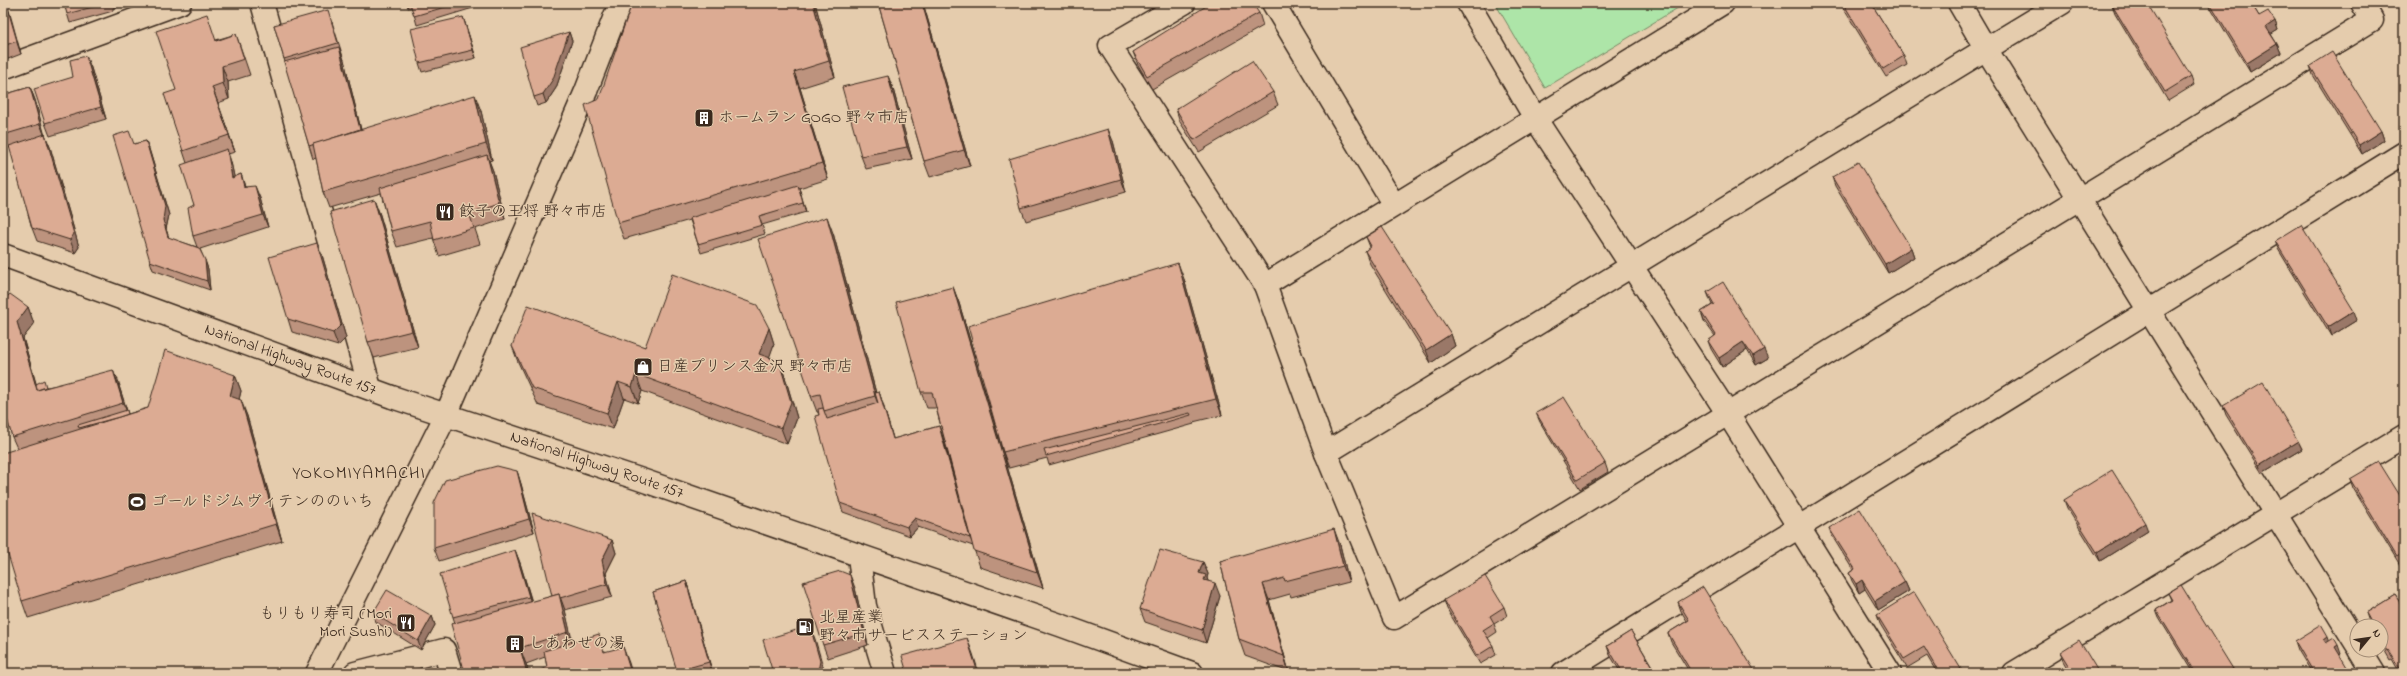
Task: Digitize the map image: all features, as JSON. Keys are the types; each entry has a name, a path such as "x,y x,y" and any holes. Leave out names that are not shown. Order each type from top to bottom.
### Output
{"main road":[{"path":"3,68 180,3"},
{"path":"262,3 370,388"},
{"path":"317,673 446,415 586,91 620,3"},
{"path":"1184,3 1110,46 1265,285 1326,453 1394,618 2372,20 2362,3"},
{"path":"1273,3 1394,205"},
{"path":"1468,3 1535,118 1728,414 1890,673"},
{"path":"1265,285 1723,3"},
{"path":"1959,3 1986,49 2349,631"},
{"path":"1326,453 1631,265 2062,3"},
{"path":"1563,673 2404,153"},
{"name":"National Highway Route 157","path":"3,255 446,415 640,479 1060,625 1190,673"},
{"path":"2014,673 2404,436"},
{"path":"859,556 865,606 884,673"},
{"path":"355,673 444,650 451,673"},
{"path":"2365,658 2374,673"}],"green space":[{"path":"1495,3 1686,3 1545,88"}],"building":[{"path":"3,3 6,3 17,41 3,46"},
{"path":"64,3 107,3 67,14"},
{"path":"410,3 459,3 414,16"},
{"name":"ホームラン GOGO 野々市店","path":"632,3 813,3 829,61 794,72 822,163 618,223 585,105 599,99"},
{"path":"878,3 922,3 964,150 924,161"},
{"path":"1211,3 1252,3 1259,13 1147,76 1133,52"},
{"path":"1843,3 1871,3 1904,56 1883,69"},
{"path":"2115,3 2147,3 2191,76 2165,92 2112,5"},
{"path":"2210,3 2251,3 2259,16 2268,11 2275,21 2266,27 2277,44 2247,63"},
{"path":"328,10 338,43 284,59 274,25"},
{"path":"207,14 216,41 236,34 244,59 222,66 223,83 212,87 229,135 183,151 164,94 176,90 156,31"},
{"path":"463,17 473,50 419,63 411,29"},
{"path":"569,32 553,79 543,94 534,97 520,47"},
{"path":"339,47 360,129 309,146 284,62"},
{"path":"2332,52 2381,131 2359,145 2310,66"},
{"path":"86,56 101,107 45,123 34,89 73,77 70,60"},
{"path":"1252,61 1273,92 1194,140 1176,109"},
{"path":"888,76 907,147 861,156 842,87"},
{"path":"30,87 40,124 3,135 3,95"},
{"path":"475,95 486,144 323,192 313,144"},
{"path":"1108,129 1121,179 1021,208 1009,159"},
{"path":"129,131 134,144 146,141 165,206 163,220 168,237 199,248 205,260 207,281 150,261 113,136"},
{"path":"45,134 74,234 70,240 32,228 9,146"},
{"path":"227,149 232,178 241,174 244,187 255,186 263,215 193,236 188,208 194,205 181,165"},
{"name":"餃子の王将 野々市店","path":"487,155 499,203 469,213 474,228 434,240 430,221 391,231 380,188"},
{"path":"1858,162 1911,248 1885,264 1832,177"},
{"path":"798,185 803,203 759,216 762,225 698,244 690,218"},
{"path":"374,199 412,331 368,342 330,212"},
{"path":"827,217 875,396 824,411 820,394 811,396 758,239"},
{"path":"2301,225 2354,311 2328,327 2275,241"},
{"path":"1382,227 1451,334 1426,350 1365,251 1371,246 1366,237"},
{"path":"317,243 341,325 333,333 288,319 269,257"},
{"path":"1178,263 1216,399 1003,452 968,326"},
{"name":"日産プリンス金沢 野々市店","path":"672,274 757,305 769,328 759,354 779,361 791,402 781,428 636,374 632,387 618,382 607,413 532,388 512,346 528,305 645,347"},
{"path":"1723,282 1764,349 1753,356 1743,342 1719,358 1708,341 1716,335 1701,312 1714,304 1707,292"},
{"path":"953,287 1037,572 974,551 932,392 921,392 896,302"},
{"path":"10,294 28,307 17,322 37,390 113,370 123,403 12,437 3,403 3,300"},
{"name":"ゴールドジムヴィテンののいち","path":"165,350 235,375 230,396 241,400 276,524 22,601 3,538 3,453 148,408"},
{"path":"44,380 46,387 37,390 36,384"},
{"path":"2263,382 2298,441 2259,465 2223,406"},
{"path":"879,392 893,439 939,426 970,538 915,518 907,527 840,503 815,416 819,415 818,409 823,408 827,419 878,403 875,393"},
{"path":"1564,397 1605,463 1577,480 1536,413"},
{"path":"127,410 128,414 79,428 78,425"},
{"path":"1190,413 1191,415 1046,456 1044,450"},
{"path":"2379,462 2404,502 2404,552 2397,557 2350,479"},
{"path":"497,466 517,471 529,519 434,548 434,503 445,480"},
{"path":"2112,470 2145,523 2097,552 2064,500"},
{"path":"1860,509 1905,582 1875,601 1862,580 1856,584 1849,573 1855,569 1829,528"},
{"path":"532,513 612,540 602,560 607,584 560,598 559,594 552,596"},
{"path":"1334,529 1343,566 1285,581 1284,578 1263,584 1284,656 1239,639 1220,561"},
{"path":"515,550 529,597 453,617 440,574"},
{"path":"1160,550 1203,562 1199,573 1206,575 1204,580 1215,583 1202,630 1140,609"},
{"path":"840,571 850,575 864,633 823,645 803,582"},
{"path":"2404,575 2404,583 2400,577"},
{"path":"1485,576 1504,607 1490,616 1494,623 1483,630 1493,646 1477,656 1444,600"},
{"path":"686,581 709,662 677,671 653,592"},
{"path":"2181,585 2233,669 2226,673 2195,673 2156,610 2172,600 2168,593"},
{"path":"1703,587 1756,673 1692,673 1668,633 1689,620 1678,602"},
{"name":"もりもり寿司 (Mori Mori Sushi)","path":"387,590 432,616 418,641 373,613"},
{"path":"1914,592 1961,669 1954,673 1939,673 1924,647 1904,659 1877,615"},
{"name":"しあわせの湯","path":"559,594 568,632 520,648 527,673 465,673 451,624"},
{"path":"2395,595 2404,609 2404,673 2389,652 2389,618 2369,618 2366,613"},
{"path":"2321,625 2328,637 2324,640 2326,643 2334,638 2338,645 2335,647 2350,672 2314,673 2295,641"},
{"path":"810,626 820,661 818,671 812,673 773,673 763,640"},
{"path":"1631,631 1655,672 1654,673 1623,673 1607,646"},
{"path":"599,634 604,652 623,647 631,673 537,673 547,667 544,651"},
{"path":"967,638 978,673 907,673 902,656"},
{"path":"2079,640 2099,673 2073,673 2060,652"},
{"path":"1681,668 1684,673 1671,673"}],"place":[{"name":"ホームラン GOGO 野々市店","path":"704,118"},
{"name":"餃子の王将 野々市店","path":"445,212"},
{"name":"日産プリンス金沢 野々市店","path":"643,367"},
{"name":"ゴールドジムヴィテンののいち","path":"137,502"},
{"name":"もりもり寿司 (Mori Mori Sushi)","path":"406,623"},
{"name":"北星産業 野々市サービスステーション","path":"805,627"},
{"name":"しあわせの湯","path":"515,644"}],"district":[{"name":"YOKOMIYAMACHI","path":"359,474"}]}
